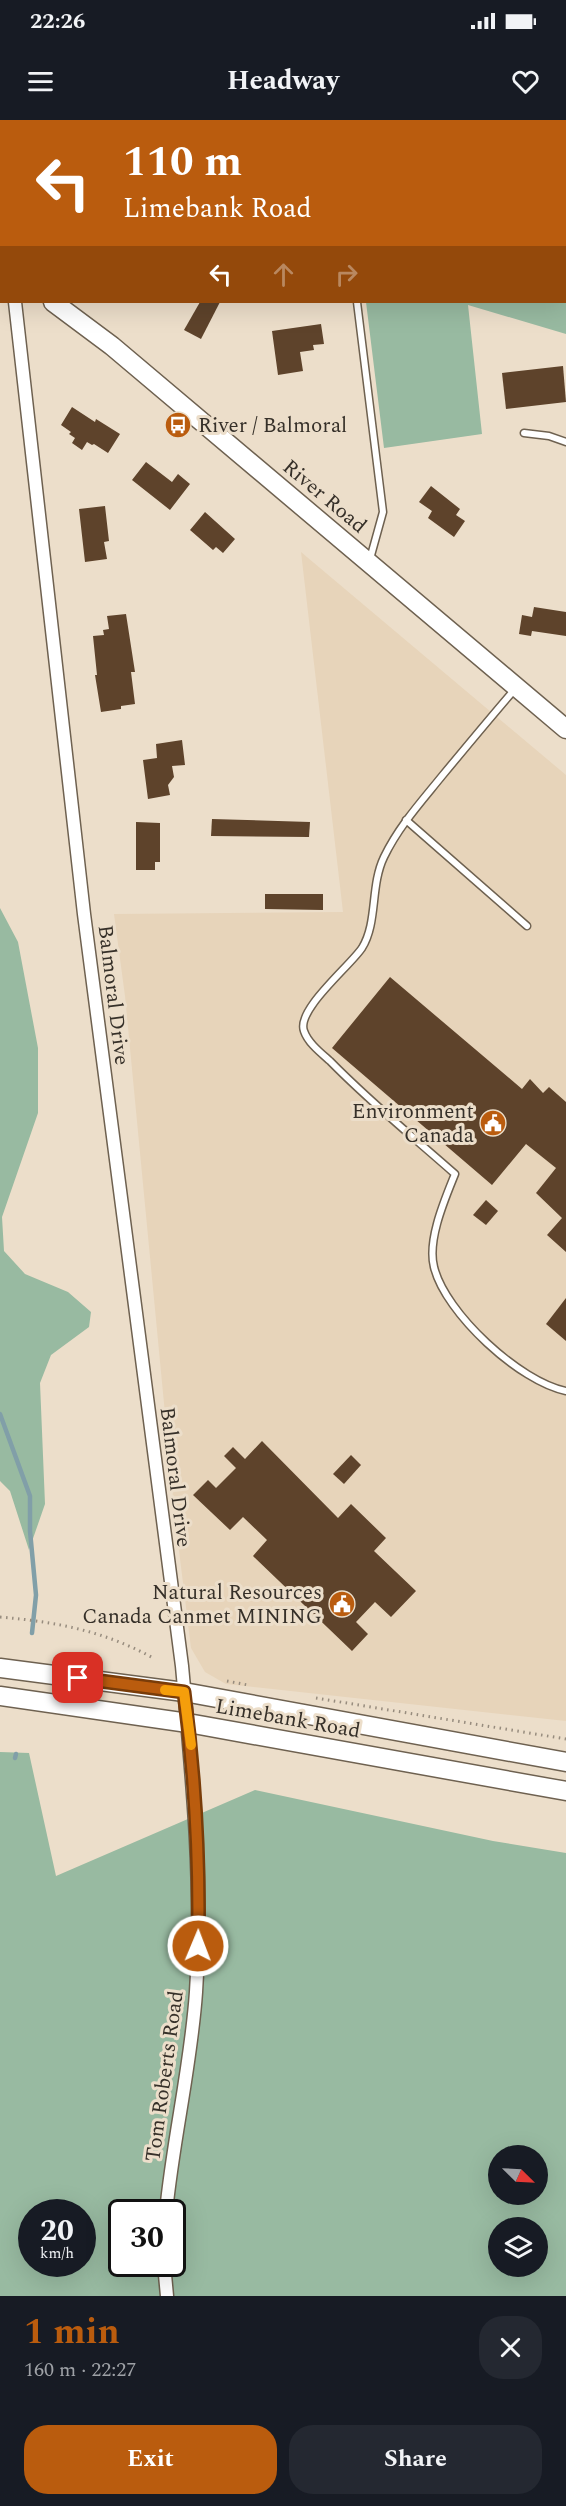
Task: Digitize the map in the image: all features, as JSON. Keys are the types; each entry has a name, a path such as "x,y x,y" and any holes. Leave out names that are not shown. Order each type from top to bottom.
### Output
{"main road":[{"name":"River Road","path":"54,303 112,346 566,729"},
{"name":"Limebank Road","path":"0,1668 184,1692 566,1762"},
{"name":"Limebank Road","path":"0,1696 188,1723 566,1791"}],"street":[{"name":"Balmoral Drive","path":"15,303 84,914 184,1692"},
{"name":"Tom Roberts Road","path":"168,2199 192,2034 198,1961 198,1865 184,1692"},
{"path":"165,2277 167,2296"}],"lane":[{"path":"357,303 383,512 369,563"},
{"path":"524,433 549,436 566,442"},
{"path":"516,687 406,820 379,868 367,939 352,961 310,1006 302,1025 313,1044 353,1085 454,1174 442,1206 433,1248 433,1266 442,1290 458,1314 481,1338 519,1367 543,1382 566,1391"},
{"path":"406,820 527,926"}],"path":[{"path":"0,1617 41,1622 111,1637 155,1659"},
{"path":"227,1681 258,1687"},
{"path":"312,1697 566,1739"}],"shaded area":[{"path":"301,552 566,775 566,1721 226,1684 205,1672 191,1648 175,1518 125,996 114,914 343,912"}],"green space":[{"path":"366,303 566,303 566,334 468,305 482,434 384,448"},
{"path":"0,908 18,942 38,1048 38,1113 2,1217 4,1251 25,1274 68,1292 91,1312 89,1327 51,1355 40,1383 45,1504 29,1550 10,1491 0,1481"},
{"path":"0,1752 29,1753 56,1876 255,1790 493,1841 566,1853 566,2296 0,2296"}],"building":[{"path":"199,303 219,303 201,339 184,330"},
{"path":"321,324 324,344 313,345 314,350 300,352 303,371 278,375 272,331"},
{"path":"563,366 566,402 506,409 502,373"},
{"path":"72,407 120,434 108,453 87,442 82,450 72,443 75,438 61,425"},
{"path":"146,462 172,482 178,474 190,484 170,510 132,480"},
{"path":"431,486 460,509 456,515 465,521 454,537 428,518 432,511 419,502"},
{"path":"105,506 109,541 104,542 107,559 85,562 79,509"},
{"path":"205,512 235,539 223,553 216,547 213,550 190,530"},
{"path":"534,607 566,612 566,636 532,631 531,636 519,634 522,615 532,617"},
{"path":"126,614 135,672 131,672 135,704 101,712 95,675 97,675 93,636 104,635 103,630 109,629 107,616"},
{"path":"182,740 185,765 172,766 174,777 168,785 170,795 148,799 143,760 157,758 156,744"},
{"path":"212,819 310,822 309,837 211,836"},
{"path":"136,822 160,823 160,862 155,862 155,870 136,870"},
{"path":"265,894 323,894 323,910 265,909"},
{"name":"Environment Canada","path":"390,977 522,1089 530,1079 543,1093 549,1087 566,1102 566,1252 547,1235 562,1218 536,1193 556,1168 526,1144 492,1185 332,1048"},
{"path":"486,1200 498,1211 486,1225 473,1215"},
{"path":"566,1298 566,1341 546,1324"},
{"path":"262,1441 338,1518 351,1504 386,1538 374,1551 416,1591 391,1617 375,1602 356,1622 368,1634 352,1651 253,1556 267,1540 243,1517 230,1530 193,1495 208,1480 216,1488 236,1468 224,1456 233,1447 245,1459"},
{"path":"351,1455 361,1465 344,1484 333,1474"}],"waterway":[{"path":"0,1414 30,1496 30,1531 36,1595 32,1633"},
{"path":"15,1758 16,1754"}],"slow traffic":[{"path":"165,1690 184,1692 191,1745"}],"place":[{"name":"River / Balmoral","path":"178,425"},
{"name":"Environment Canada","path":"493,1123"},
{"name":"Natural Resources Canada Canmet MINING","path":"342,1604"}],"route":[{"path":"78,1678 184,1692 195,1822 199,1899 198,1946"}]}
